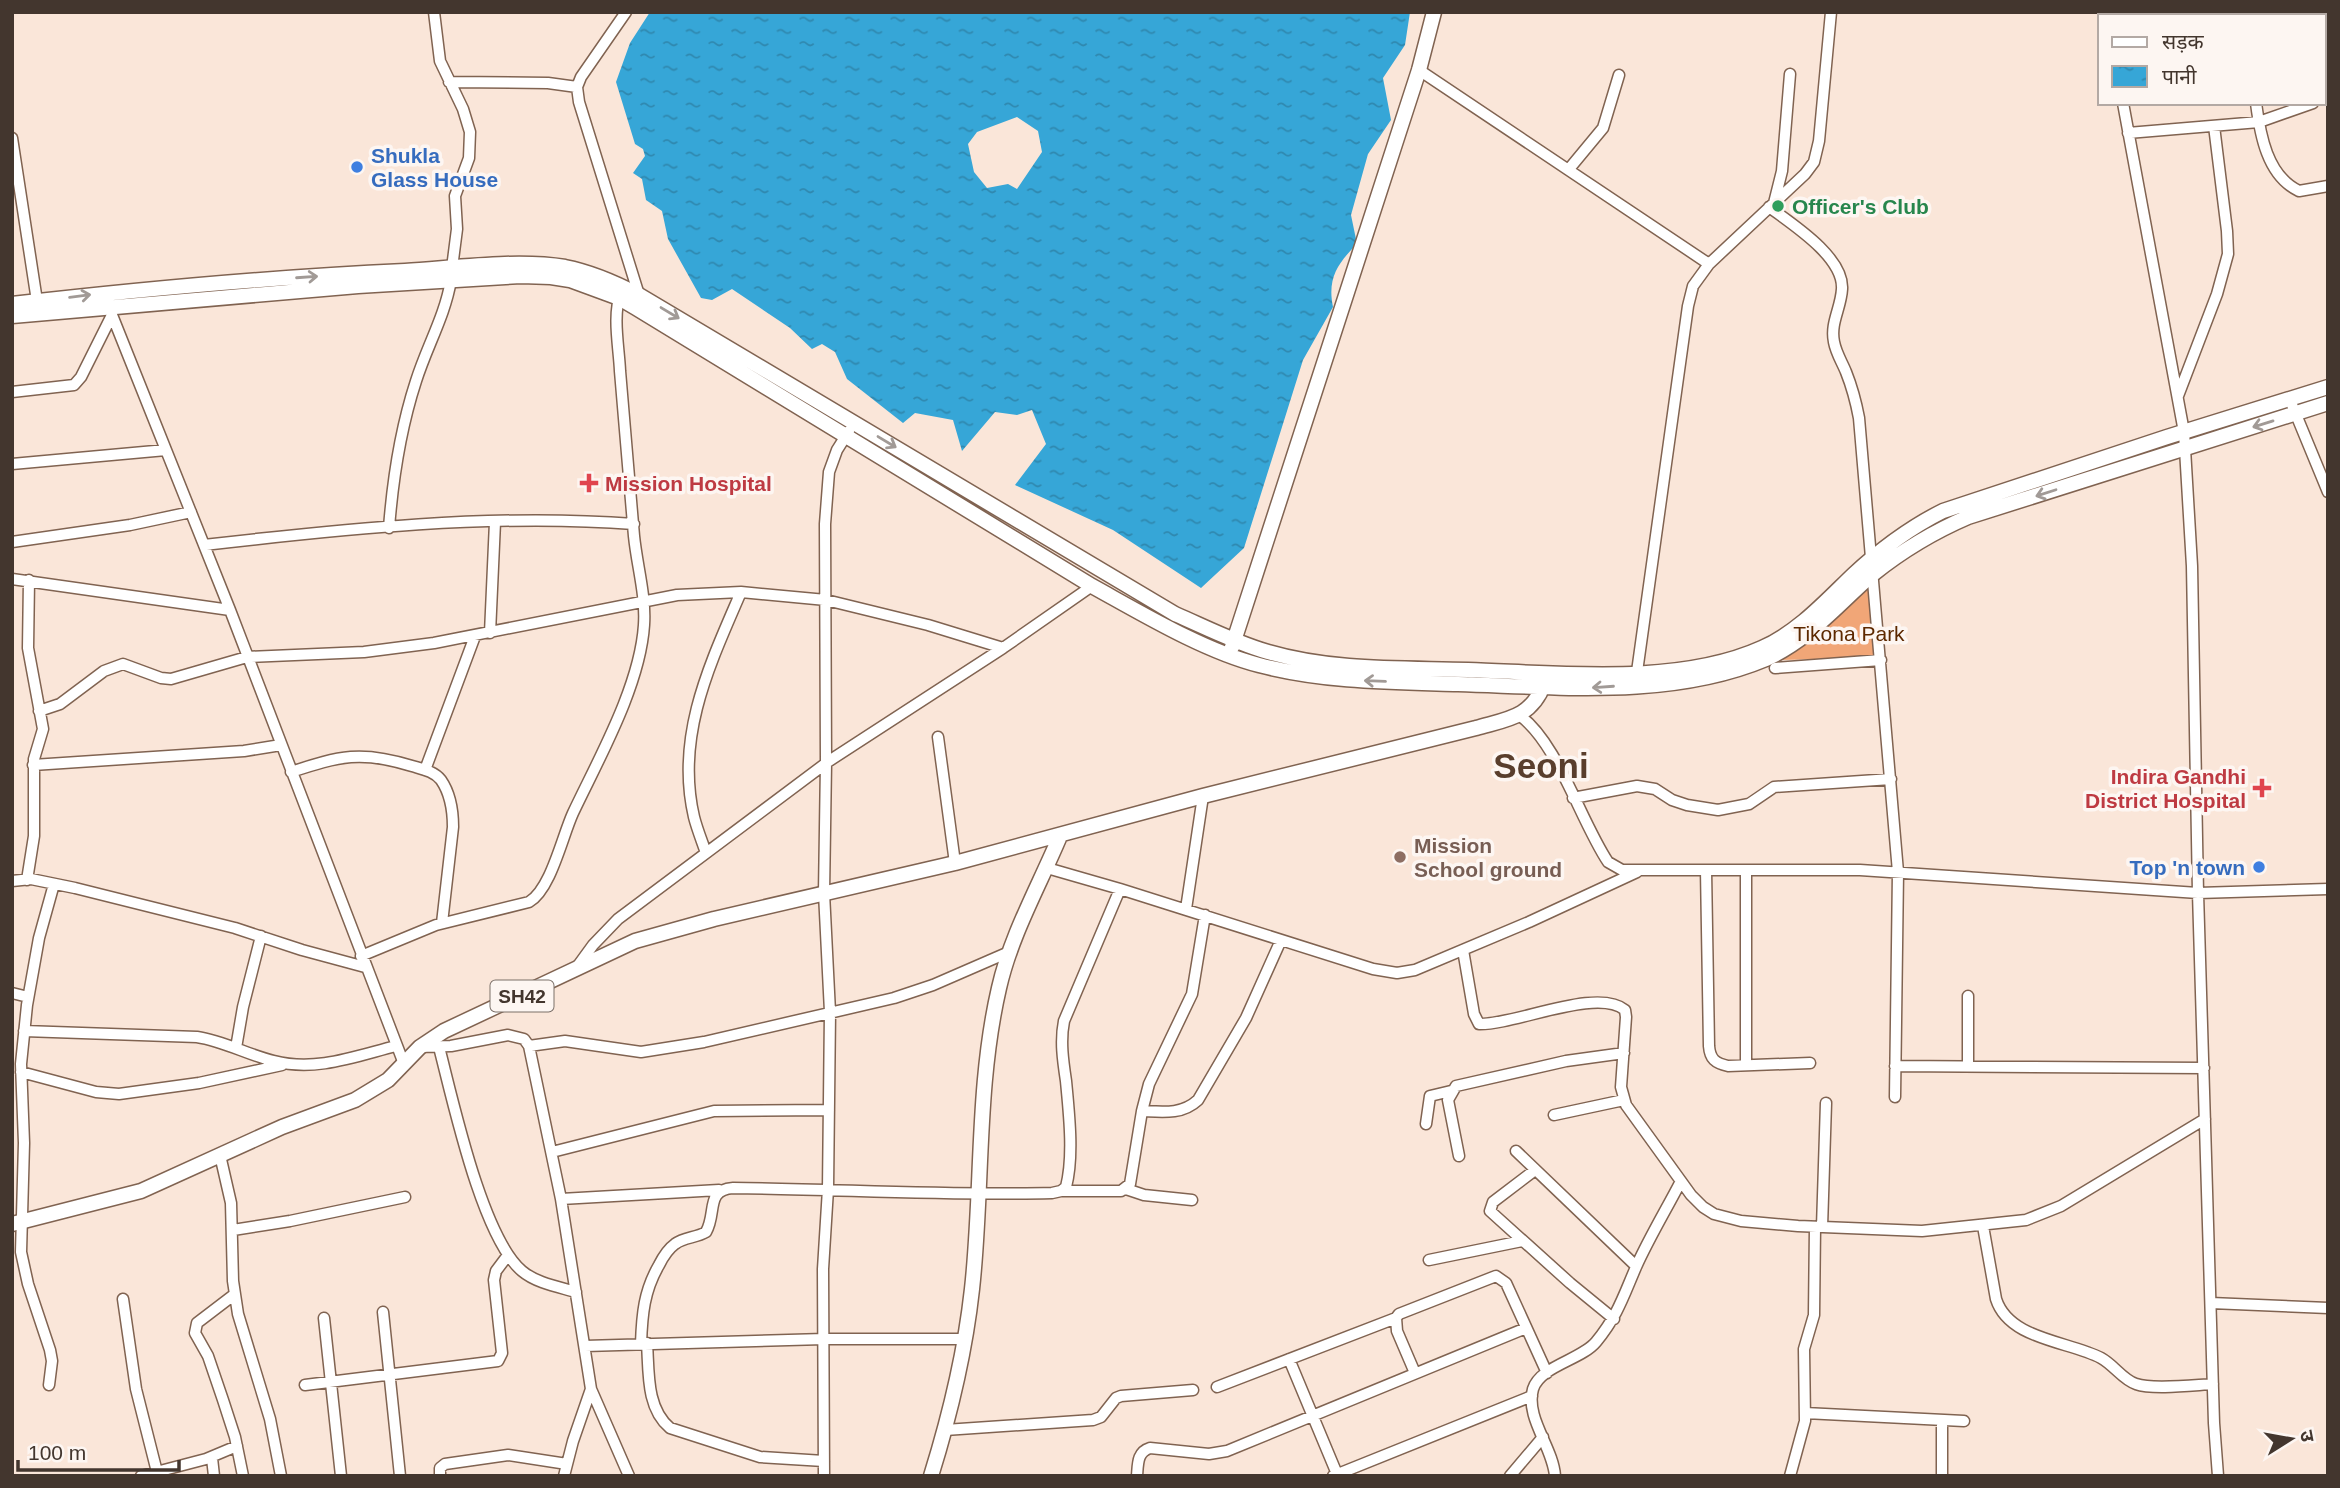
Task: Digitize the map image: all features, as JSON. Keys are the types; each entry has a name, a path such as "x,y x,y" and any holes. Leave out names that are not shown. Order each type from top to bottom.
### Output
{"main road":[{"path":"1229,655 1419,70 1434,12"},
{"path":"12,316 341,274 452,274 530,265 583,271 638,301 850,429 1175,614 1234,640 1269,652 1344,666 1549,672 1688,681 1725,673 1765,659 1803,638 1873,574 1935,532 1968,517 2185,448 2293,407 2328,387"},
{"path":"12,304 37,301 109,304"},
{"path":"850,429 1092,586 1158,622 1229,655 1257,665 1332,678 1542,689 1636,679 1705,666 1764,648 1817,611 1872,558 1915,525 1943,511 2184,432 2293,407 2328,403"},
{"path":"931,1476 946,1430 965,1339 972,1287 989,1049 998,990 1009,952 1060,836 1203,796 1520,715 1530,709 1549,672"},
{"name":"SH42","path":"17,1223 141,1191 282,1127 355,1100 388,1080 420,1047 444,1031 635,942 713,919 1060,836"}],"street":[{"path":"389,528 395,460 414,388 444,311 452,274 457,229 455,196 471,145 468,121 440,61 434,12"},
{"path":"626,12 581,77 577,87 579,102 638,301"},
{"path":"1636,679 1693,286 1709,264 1805,174 1814,162 1819,141 1831,12"},
{"path":"1419,70 1709,264"},
{"path":"1569,169 1603,128 1619,75"},
{"path":"1771,205 1782,172 1790,75"},
{"path":"449,82 548,83 577,87"},
{"path":"2123,105 2184,432 2192,566 2213,1384 2220,1475"},
{"path":"2256,105 2265,151 2288,184 2298,191 2328,186"},
{"path":"2128,133 2259,122 2307,105"},
{"path":"2178,396 2217,294 2228,254 2214,126"},
{"path":"12,138 37,301"},
{"path":"1771,205 1815,243 1831,261 1841,279 1842,290 1834,319 1833,339 1855,396 1859,418 1898,872 1895,1097"},
{"path":"12,881 54,884 363,962 442,923 529,902 537,897 544,887 566,829 619,715 638,663 645,627 645,602 634,524 617,329 621,292"},
{"path":"12,392 74,385 81,377 109,304"},
{"path":"109,304 404,1064"},
{"path":"2293,407 2328,492"},
{"path":"824,1476 823,1269 828,1189 830,1012 824,892 825,524 829,472 850,429"},
{"path":"12,464 166,450"},
{"path":"12,542 130,525 191,512"},
{"path":"204,545 389,528 495,522 634,524"},
{"path":"490,633 495,522"},
{"path":"12,579 230,610"},
{"path":"27,880 34,836 33,765 42,736 27,648 29,580"},
{"path":"577,967 618,919 826,763 1003,648 1092,586"},
{"path":"39,711 60,704 114,666 129,665 161,678 171,679 247,657 364,652 434,643 677,595 741,592 826,600 928,625 1003,648"},
{"path":"706,853 691,803 690,750 693,725 706,675 741,592"},
{"path":"425,770 475,636"},
{"path":"1775,668 1881,660"},
{"path":"1520,715 1531,723 1542,738 1608,862 1622,870 1898,872 2199,893 2328,889"},
{"path":"938,737 955,863"},
{"path":"33,765 244,751 281,745"},
{"path":"291,772 331,759 360,755 377,756 425,770 442,781 453,813 452,847 442,923"},
{"path":"1573,798 1637,786 1655,789 1672,800 1687,805 1718,810 1749,804 1774,787 1891,779"},
{"path":"1186,909 1203,796"},
{"path":"1047,868 1373,969 1397,973 1415,970 1640,871"},
{"path":"1706,870 1709,1052 1715,1063 1728,1066 1810,1063"},
{"path":"1746,870 1746,1065"},
{"path":"49,1385 52,1362 48,1340 23,1267 17,1223 24,1143 18,1068 39,939 54,884"},
{"path":"1061,1191 1066,1187 1069,1163 1069,1105 1061,1033 1120,889"},
{"path":"1126,1189 1132,1175 1149,1084 1192,994 1205,915"},
{"path":"236,1048 243,1007 261,936"},
{"path":"1142,1111 1177,1111 1198,1100 1246,1018 1281,940"},
{"path":"1462,950 1474,1014 1479,1024 1588,1003 1611,1003 1625,1010 1621,1087 1632,1115 1703,1207 1714,1214 1741,1221 1922,1231 2026,1220 2043,1215 2205,1119"},
{"path":"529,1046 565,1041 619,1051 665,1050 907,994 1009,952"},
{"path":"12,993 28,997"},
{"path":"1968,996 1968,1066"},
{"path":"24,1031 197,1037 286,1064"},
{"path":"420,1047 439,1047 508,1035 524,1039 529,1046 561,1199 591,1389 628,1476"},
{"path":"18,1068 96,1091 119,1094 199,1083 286,1064 330,1063 396,1046"},
{"path":"439,1047 475,1178 495,1232 517,1267 531,1278 576,1292"},
{"path":"1426,1124 1430,1096 1451,1091 1464,1083 1566,1061 1624,1053"},
{"path":"1895,1066 2204,1068"},
{"path":"1451,1091 1448,1100 1459,1156"},
{"path":"1554,1115 1624,1100"},
{"path":"1790,1476 1805,1413 1804,1349 1814,1315 1826,1103"},
{"path":"552,1152 714,1111 829,1110"},
{"path":"1516,1151 1636,1266"},
{"path":"220,1155 231,1203 235,1294 244,1336 270,1419 281,1476"},
{"path":"1535,1170 1490,1206 1494,1216 1614,1318"},
{"path":"1555,1476 1553,1463 1535,1415 1532,1396 1534,1385 1547,1373 1592,1347 1614,1318 1636,1266 1681,1181"},
{"path":"561,1199 618,1194 719,1191 733,1188 978,1195 1061,1191 1113,1192 1126,1189 1144,1195 1192,1200"},
{"path":"719,1191 715,1194 712,1217 706,1232 676,1243 665,1254 645,1293 642,1310 644,1343 652,1402 659,1417 670,1428 760,1457 824,1461"},
{"path":"233,1230 405,1197"},
{"path":"1983,1226 1996,1299 1999,1308 2010,1321 2053,1342 2103,1359 2137,1384 2213,1384"},
{"path":"1429,1260 1522,1241"},
{"path":"305,1385 498,1361 502,1353 494,1280 496,1271 508,1255"},
{"path":"1217,1387 1496,1276 1506,1283 1547,1373"},
{"path":"235,1294 197,1323 195,1333 208,1356 237,1446 243,1476"},
{"path":"123,1299 136,1390 157,1472"},
{"path":"2211,1303 2328,1308"},
{"path":"383,1312 400,1476"},
{"path":"324,1318 341,1476"},
{"path":"1396,1318 1397,1331 1415,1373"},
{"path":"1137,1476 1139,1459 1145,1449 1218,1454 1526,1328"},
{"path":"585,1346 824,1339 965,1339"},
{"path":"1289,1359 1335,1475 1532,1396"},
{"path":"564,1476 591,1389"},
{"path":"946,1430 1077,1423 1101,1416 1116,1398 1121,1396 1193,1390"},
{"path":"1805,1413 1964,1421"},
{"path":"1942,1420 1942,1476"},
{"path":"1510,1476 1543,1437"},
{"path":"141,1476 212,1458 237,1446"},
{"path":"440,1476 440,1468 445,1464 508,1455 567,1464"},
{"path":"212,1458 214,1476"}],"green space":[{"name":"Tikona Park","path":"1871,580 1878,658 1777,660"}],"water":[{"path":"650,12 1410,12 1405,45 1383,78 1391,120 1368,154 1351,215 1357,244 1344,258 1333,279 1333,307 1303,360 1244,548 1201,588 1113,530 1015,485 1046,444 1032,410 1017,415 995,412 962,451 953,420 915,413 903,423 847,379 835,352 822,344 812,349 790,328 732,289 712,300 701,298 668,239 662,211 646,200 642,179 633,173 645,156 643,149 635,144 616,82 630,43","holes":["1017,117 1038,131 1042,152 1017,189 1008,184 987,188 974,172 968,144 977,132"]}],"place":[{"name":"Shukla Glass House","path":"357,167"},
{"name":"Officer's Club","path":"1778,206"},
{"name":"Mission Hospital","path":"589,483"},
{"name":"Indira Gandhi District Hospital","path":"2262,788"},
{"name":"Mission School ground","path":"1400,857"},
{"name":"Top 'n town","path":"2259,867"}],"district":[{"name":"Seoni","path":"1541,765"}]}
